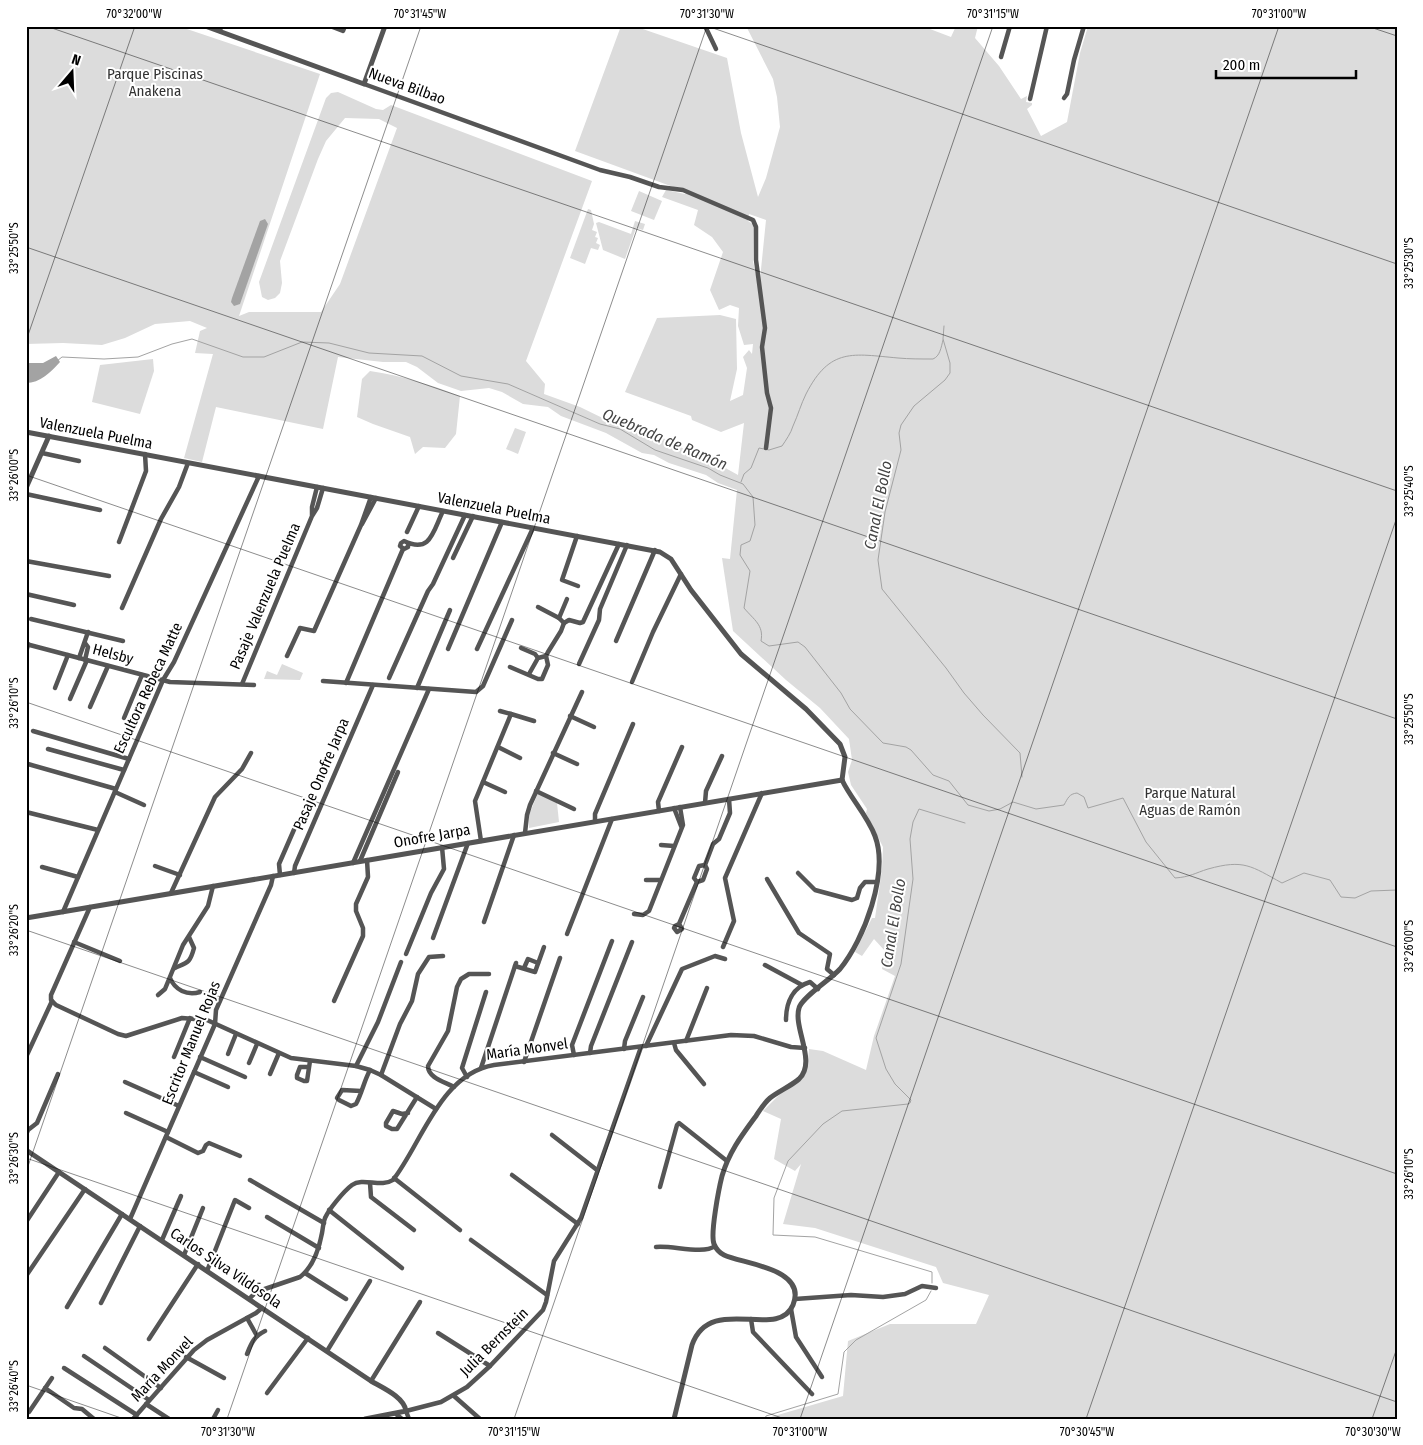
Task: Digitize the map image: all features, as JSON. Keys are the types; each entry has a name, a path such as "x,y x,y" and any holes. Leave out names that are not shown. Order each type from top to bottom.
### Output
{"street":[{"name":"Nueva Bilbao","path":"205,26 220,29 600,170 630,177 659,187 690,193 753,220 755,224 756,260 766,328 762,347 767,393 771,408 766,448"},
{"path":"330,26 343,31 344,26"},
{"path":"364,84 385,26"},
{"path":"705,26 716,50"},
{"path":"1001,57 1010,26"},
{"path":"1030,99 1047,26"},
{"path":"1064,98 1067,94 1084,26"},
{"name":"Valenzuela Puelma","path":"26,432 654,550 665,554 671,559 741,654 806,709 840,744 845,757 842,780"},
{"path":"26,488 49,436"},
{"path":"42,453 79,461"},
{"path":"118,542 146,471 145,454"},
{"path":"122,608 161,518 179,487 188,463"},
{"name":"Escultora Rebeca Matte","path":"63,912 163,680 174,662 259,476"},
{"name":"Pasaje Valenzuela Puelma","path":"242,684 312,516 312,507 320,487"},
{"path":"26,494 100,510"},
{"path":"287,656 300,628 314,631 374,498"},
{"path":"407,532 419,506"},
{"path":"346,683 403,549 400,546 402,542 406,541 408,545 418,545 429,541 442,511"},
{"path":"389,678 465,515"},
{"path":"453,558 472,516"},
{"path":"448,649 502,522"},
{"path":"477,648 534,528"},
{"path":"576,536 562,580 578,586"},
{"path":"510,667 529,674 538,680 542,679 548,665 546,656 551,645 564,623 569,620 583,622 620,544"},
{"path":"579,664 599,620 600,609 627,545"},
{"path":"616,641 654,550"},
{"path":"26,561 109,576"},
{"path":"632,682 653,632 681,574"},
{"path":"26,594 74,605"},
{"path":"559,618 567,599"},
{"path":"538,607 559,618 564,623"},
{"path":"417,688 450,610"},
{"path":"31,619 123,641"},
{"path":"323,681 476,692 480,690 512,620"},
{"path":"79,658 88,632"},
{"path":"70,699 86,660 88,647 85,643"},
{"path":"26,653 27,644"},
{"name":"Helsby","path":"27,644 170,682 254,685"},
{"path":"521,648 535,654 538,658"},
{"path":"55,688 68,655"},
{"path":"529,674 538,658 546,656"},
{"path":"90,706 108,666"},
{"path":"124,718 142,675"},
{"name":"Pasaje Onofre Jarpa","path":"294,873 295,866 373,686"},
{"path":"353,862 429,689"},
{"path":"525,833 527,814 536,791 582,692"},
{"path":"500,711 534,721"},
{"path":"481,841 475,801 511,714"},
{"path":"570,716 594,727"},
{"path":"595,822 595,814 633,724"},
{"path":"33,731 129,759"},
{"path":"658,811 660,797 682,746"},
{"path":"498,747 520,758"},
{"path":"48,749 124,770"},
{"path":"171,893 216,797 242,769 251,753"},
{"path":"553,753 577,764"},
{"path":"705,803 706,791 722,756"},
{"path":"28,764 116,791 144,805"},
{"path":"360,861 398,772"},
{"path":"674,1419 692,1345 698,1333 705,1327 721,1320 739,1318 771,1320 783,1316 791,1309 795,1299 793,1287 786,1278 763,1266 726,1255 715,1246 713,1232 722,1178 727,1162 738,1140 768,1100 781,1089 800,1079 804,1071 805,1048 798,1021 799,1009 805,998 834,975 851,953 870,912 879,861 876,840 863,812 842,780"},
{"name":"Onofre Jarpa","path":"26,918 842,780"},
{"path":"483,782 505,792"},
{"path":"536,791 574,809"},
{"path":"723,947 734,921 725,878 762,793"},
{"path":"679,924 697,882 703,880 707,868 705,865 713,844 719,839 730,813 729,799"},
{"path":"634,914 643,915 649,911 683,822 680,807"},
{"path":"674,808 681,827"},
{"path":"26,812 98,830"},
{"path":"567,934 612,818"},
{"path":"280,875 279,864 296,825"},
{"path":"484,922 514,835"},
{"path":"433,938 468,843"},
{"path":"661,845 674,846"},
{"path":"406,954 431,893 444,869 442,847"},
{"path":"334,1001 363,936 363,928 356,911 356,904 368,878 368,860"},
{"path":"697,882 694,878 699,866 705,865"},
{"path":"155,866 180,875"},
{"path":"42,867 78,877"},
{"path":"798,873 815,890 852,900 857,898 860,888 866,882 876,882"},
{"name":"Escritor Manuel Rojas","path":"130,1219 215,1024 216,1010 272,885 273,876"},
{"path":"767,879 799,933 830,954 827,969 834,975"},
{"path":"646,880 661,880"},
{"path":"165,989 175,968 177,958 194,925 208,906 213,886"},
{"path":"26,1058 52,1001 51,995 90,907"},
{"path":"175,968 188,963 190,960 194,948 188,937"},
{"path":"574,1055 572,1045 612,941"},
{"path":"74,942 120,961"},
{"path":"590,1053 591,1046 632,942"},
{"path":"482,1068 516,965 535,972 544,947"},
{"path":"381,1075 400,1024 412,1000 418,974 430,957 443,956"},
{"name":"Julia Bernstein","path":"364,1419 396,1414 434,1404 454,1396 490,1366 540,1313 544,1306 556,1257 578,1224 644,1046 682,970 715,956 725,959"},
{"path":"524,1062 560,958"},
{"path":"524,968 528,959 538,963"},
{"path":"356,1066 378,1022 402,962"},
{"path":"765,965 802,985"},
{"path":"454,1087 431,1075 428,1071 428,1066 448,1031 455,994 461,980 469,974 489,974"},
{"path":"170,978 173,986"},
{"path":"786,1020 787,1005 790,998 802,985 810,982 818,989"},
{"path":"158,995 165,989 173,986 190,993 200,992"},
{"path":"686,1041 707,988"},
{"path":"467,1077 462,1068 486,992"},
{"path":"624,1049 625,1041 643,997"},
{"path":"52,1001 67,1010 126,1036 179,1019 207,1020 257,1044 309,1064 356,1066 370,1070 436,1109"},
{"path":"174,1057 190,1018"},
{"path":"228,1054 236,1034"},
{"name":"María Monvel","path":"394,1178 436,1109 454,1087 482,1068 731,1035 746,1035 791,1047 805,1048"},
{"path":"674,1043 676,1050 704,1084"},
{"path":"249,1063 257,1044"},
{"path":"270,1074 278,1053"},
{"path":"200,1057 245,1077"},
{"path":"362,1091 342,1090 337,1098 353,1106 359,1098 362,1091 364,1080 370,1070"},
{"path":"194,1072 228,1088"},
{"path":"26,1135 28,1130 37,1122 58,1074"},
{"path":"125,1082 179,1106"},
{"path":"408,1112 402,1114 393,1111 386,1126 397,1129 408,1112 417,1097"},
{"path":"126,1113 198,1153 203,1151 209,1143 240,1156"},
{"path":"660,1187 679,1123 727,1162"},
{"path":"552,1135 597,1170"},
{"name":"Carlos Silva Vildósola","path":"26,1150 371,1381 404,1404 406,1411"},
{"path":"26,1222 59,1172"},
{"path":"512,1174 578,1224"},
{"path":"249,1299 256,1292 300,1277 305,1273 319,1248 324,1223 329,1210 353,1184 360,1182 386,1183 394,1178 460,1230"},
{"path":"250,1180 324,1223"},
{"path":"370,1183 371,1197 414,1230"},
{"path":"26,1276 85,1189"},
{"path":"162,1240 181,1196"},
{"path":"207,1270 235,1200 250,1208"},
{"path":"184,1255 203,1208"},
{"path":"329,1210 402,1268"},
{"path":"67,1307 122,1214"},
{"path":"267,1217 319,1248"},
{"path":"101,1303 140,1226"},
{"path":"471,1240 547,1295"},
{"path":"656,1247 665,1246 701,1250 711,1249 715,1246"},
{"path":"149,1339 198,1264"},
{"path":"305,1273 346,1299"},
{"path":"327,1351 370,1281"},
{"path":"795,1299 852,1295 883,1297 905,1294 922,1286 936,1288"},
{"path":"371,1381 420,1302"},
{"name":"María Monvel","path":"132,1419 186,1358 207,1340 262,1308"},
{"path":"791,1309 796,1337 822,1377"},
{"path":"247,1318 257,1336"},
{"path":"751,1319 753,1332 812,1394"},
{"path":"247,1354 252,1341 265,1331"},
{"path":"438,1333 490,1366"},
{"path":"267,1393 308,1338"},
{"path":"105,1348 160,1388"},
{"path":"84,1356 169,1419"},
{"path":"186,1358 224,1378"},
{"path":"64,1368 137,1414"},
{"path":"29,1412 52,1378"},
{"path":"45,1388 74,1408 82,1409 94,1419"},
{"path":"454,1396 480,1419"},
{"path":"213,1419 218,1410"},
{"path":"406,1411 409,1419"},
{"path":"396,1414 402,1419"}],"green space":[{"path":"26,26 178,26 320,74 239,316 249,312 321,312 340,284 397,128 379,119 345,118 326,141 280,261 282,283 280,293 275,298 268,300 262,297 259,282 326,98 331,93 338,92 376,109 383,110 391,105 592,181 526,361 545,384 544,394 580,407 623,428 677,442 685,451 720,465 738,475 744,423 721,432 692,420 691,416 625,392 657,318 720,315 736,319 737,369 730,401 743,395 747,368 743,357 749,350 752,354 753,344 744,345 738,326 739,308 730,305 719,310 710,290 723,252 712,237 694,225 698,210 662,197 666,190 685,194 687,192 575,151 621,26 634,26 727,58 741,133 758,197 766,178 780,127 773,79 746,26 922,26 951,37 956,26 978,26 975,38 999,66 1021,99 1027,96 1026,102 1032,103 1027,109 1041,136 1067,122 1080,53 1088,26 1397,26 1397,1419 764,1419 843,1396 848,1341 890,1324 976,1324 989,1295 943,1283 936,1267 815,1228 783,1224 801,1164 795,1171 774,1159 781,1119 763,1111 782,1092 802,1079 807,1069 809,1049 823,1051 866,1070 874,1036 895,976 882,969 885,951 874,939 862,956 855,952 872,918 875,918 883,847 866,813 867,809 851,785 848,772 852,760 849,739 820,708 786,680 733,631 722,558 730,559 737,490 718,483 706,475 669,463 654,455 642,453 606,433 561,416 548,407 523,404 502,392 489,388 461,391 438,383 417,367 406,362 383,362 338,357 323,429 216,407 202,462 184,458 213,354 195,353 200,331 207,328 190,321 155,324 125,338 102,345 26,344","holes":["749,214 766,220 759,289 753,261 754,225 748,221"]},
{"path":"639,191 662,201 654,220 631,211"},
{"path":"588,209 591,210 594,224 592,230 597,232 595,237 598,238 596,243 600,245 598,250 591,248 585,264 570,258"},
{"path":"635,221 645,224 643,230 636,228 625,259 603,250 596,223 599,222 631,234"},
{"path":"153,359 154,371 140,414 92,402 100,365"},
{"path":"370,371 416,381 460,396 456,434 445,448 423,447 415,454 410,437 357,417 362,379"},
{"path":"515,428 526,432 518,454 506,449"},
{"path":"282,664 303,673 300,680 264,679 267,671 277,675"},
{"path":"538,793 557,803 559,822 529,828 529,815"}],"shaded area":[{"path":"265,219 268,224 240,304 234,306 231,302 232,298 260,221"},
{"path":"56,356 60,362 49,373 41,379 26,383 26,363 43,363"}],"waterway":[{"name":"Canal El Bollo","path":"944,326 943,339 950,363 950,373 945,380 914,406 901,425 899,433 901,450 885,512 878,560 882,589 964,693 1020,753 1022,777"},
{"name":"Quebrada de Ramón","path":"57,361 62,357 104,359 138,357 172,344 192,339 243,357 264,357 302,342 329,343 369,353 422,356 461,376 508,384 600,424 620,429 655,450 708,468 743,484 753,497 755,525 750,541 741,545 740,555 750,571 744,608 760,627 761,641 769,646 798,642 805,647 841,693 850,709 883,743 906,747 911,750 933,775 949,781 968,805 989,811 1000,809 1013,802 1036,809 1064,805 1070,795 1077,793 1084,797 1088,808 1123,798 1146,842 1175,878 1189,876 1220,866 1239,865 1254,868 1282,883 1304,873 1330,880 1341,897 1355,898 1371,891 1397,890"},
{"path":"741,482 744,474 751,468 759,448 769,450 782,446 791,431 804,398 824,368 834,361 855,355 933,359 939,354 943,340"},
{"name":"Canal El Bollo","path":"932,1283 932,1272 815,1237 773,1235 774,1198 788,1161 823,1124 842,1111 910,1103 911,1100 895,1084 886,1069 876,1038 901,964 913,879 910,839 913,822 919,809 965,823"},
{"name":"Canal El Bollo","path":"765,1419 766,1416 838,1394 844,1352 856,1340 926,1300 931,1291"}],"park label":[{"name":"Parque Piscinas Anakena","path":"155,82"},
{"name":"Parque Natural Aguas de Ramón","path":"1190,802"}]}
